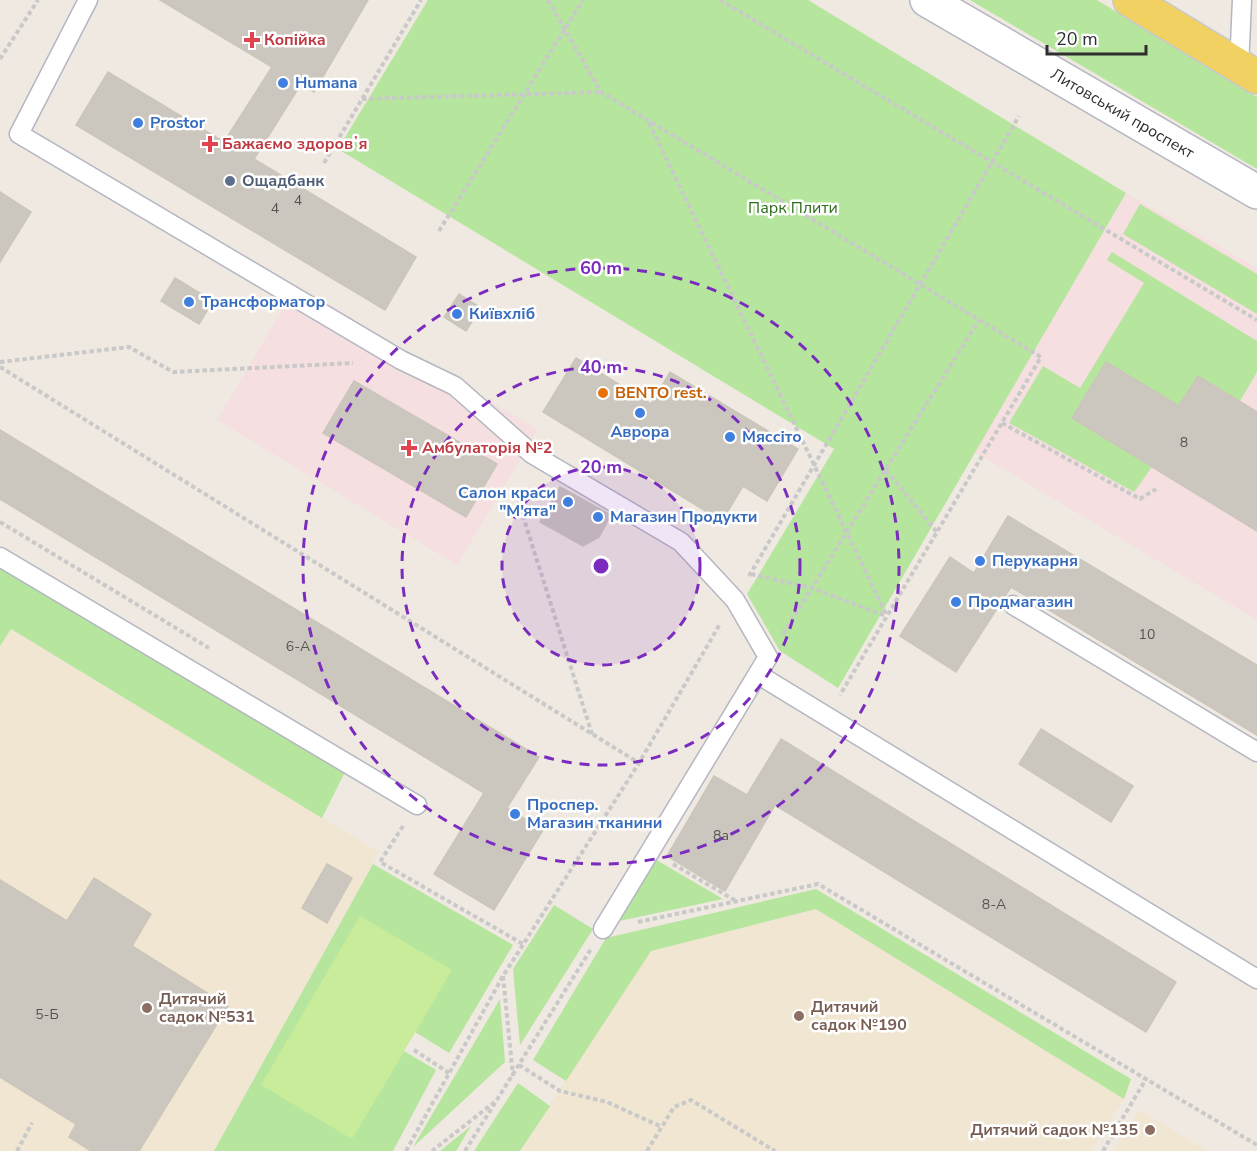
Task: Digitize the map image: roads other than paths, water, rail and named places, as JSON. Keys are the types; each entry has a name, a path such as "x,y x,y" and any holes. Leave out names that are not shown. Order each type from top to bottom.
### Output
{"main road":[{"path":"1130,0 1248,72"}],"street":[{"name":"Литовський проспект","path":"927,0 1257,192"}],"lane":[{"path":"88,0 19,134 401,360 455,386 532,454 681,542 735,600 768,657 603,929"},
{"path":"1242,0 1248,72"},
{"path":"0,557 417,805"},
{"path":"1013,604 1257,752"},
{"path":"759,675 1257,978"}],"place":[{"name":"Копійка","path":"252,40"},
{"name":"Humana","path":"283,83"},
{"name":"Prostor","path":"138,123"},
{"name":"Бажаємо здоровʼя","path":"210,144"},
{"name":"Ощадбанк","path":"230,181"},
{"name":"Трансформатор","path":"189,302"},
{"name":"Київхліб","path":"457,314"},
{"name":"BENTO rest.","path":"603,393"},
{"name":"Аврора","path":"640,413"},
{"name":"Мяссіто","path":"730,437"},
{"name":"Амбулаторія №2","path":"409,448"},
{"name":"Салон краси \"М'ята\"","path":"568,502"},
{"name":"Магазин Продукти","path":"598,517"},
{"name":"Перукарня","path":"980,561"},
{"name":"Продмагазин","path":"956,602"},
{"name":"Проспер. Магазин тканини","path":"515,814"},
{"name":"Дитячий садок №531","path":"147,1008"},
{"name":"Дитячий садок №190","path":"799,1016"},
{"name":"Дитячий садок №135","path":"1150,1130"}],"park label":[{"name":"Парк Плити","path":"793,208"}]}
